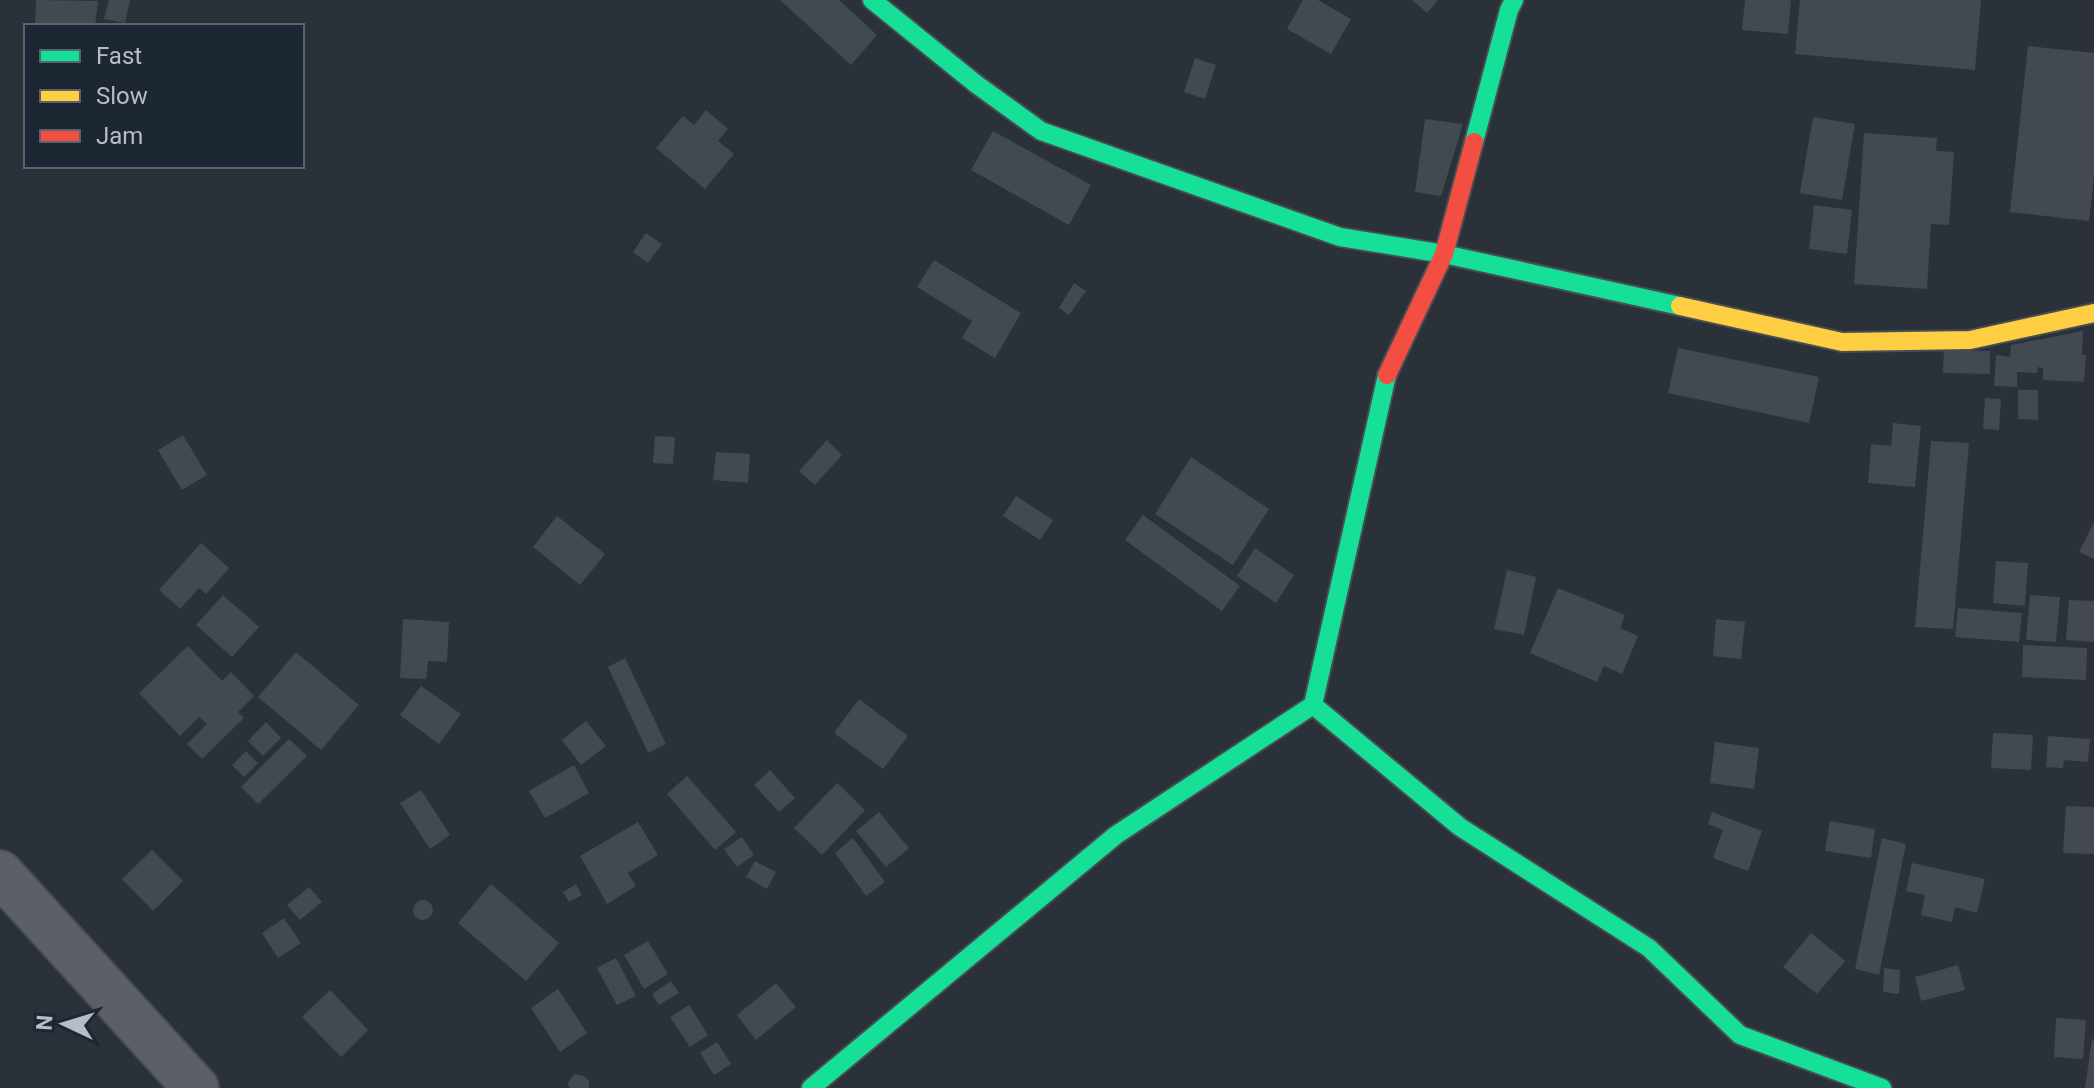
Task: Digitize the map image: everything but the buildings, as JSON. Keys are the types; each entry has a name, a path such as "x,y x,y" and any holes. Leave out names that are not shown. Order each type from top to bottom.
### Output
{"street":[{"path":"872,0 976,84 1041,131 1340,237 1444,254 1842,342 1970,340 2094,313"},
{"path":"811,1088 1116,835 1313,705 1388,372 1444,254 1514,0"},
{"path":"1313,705 1460,827 1649,948 1740,1035 1882,1088"},
{"path":"0,873 196,1088"}],"traffic: fast":[{"path":"872,0 976,84 1041,131 1340,237 1444,254 1680,306"},
{"path":"1474,142 1514,0"},
{"path":"811,1088 1116,835 1313,705 1387,375"},
{"path":"1313,705 1460,827 1649,948 1740,1035 1882,1088"}],"traffic: slow":[{"path":"1680,306 1842,342 1970,340 2094,313"}],"traffic: jam":[{"path":"1387,375 1444,254 1474,142"}]}
